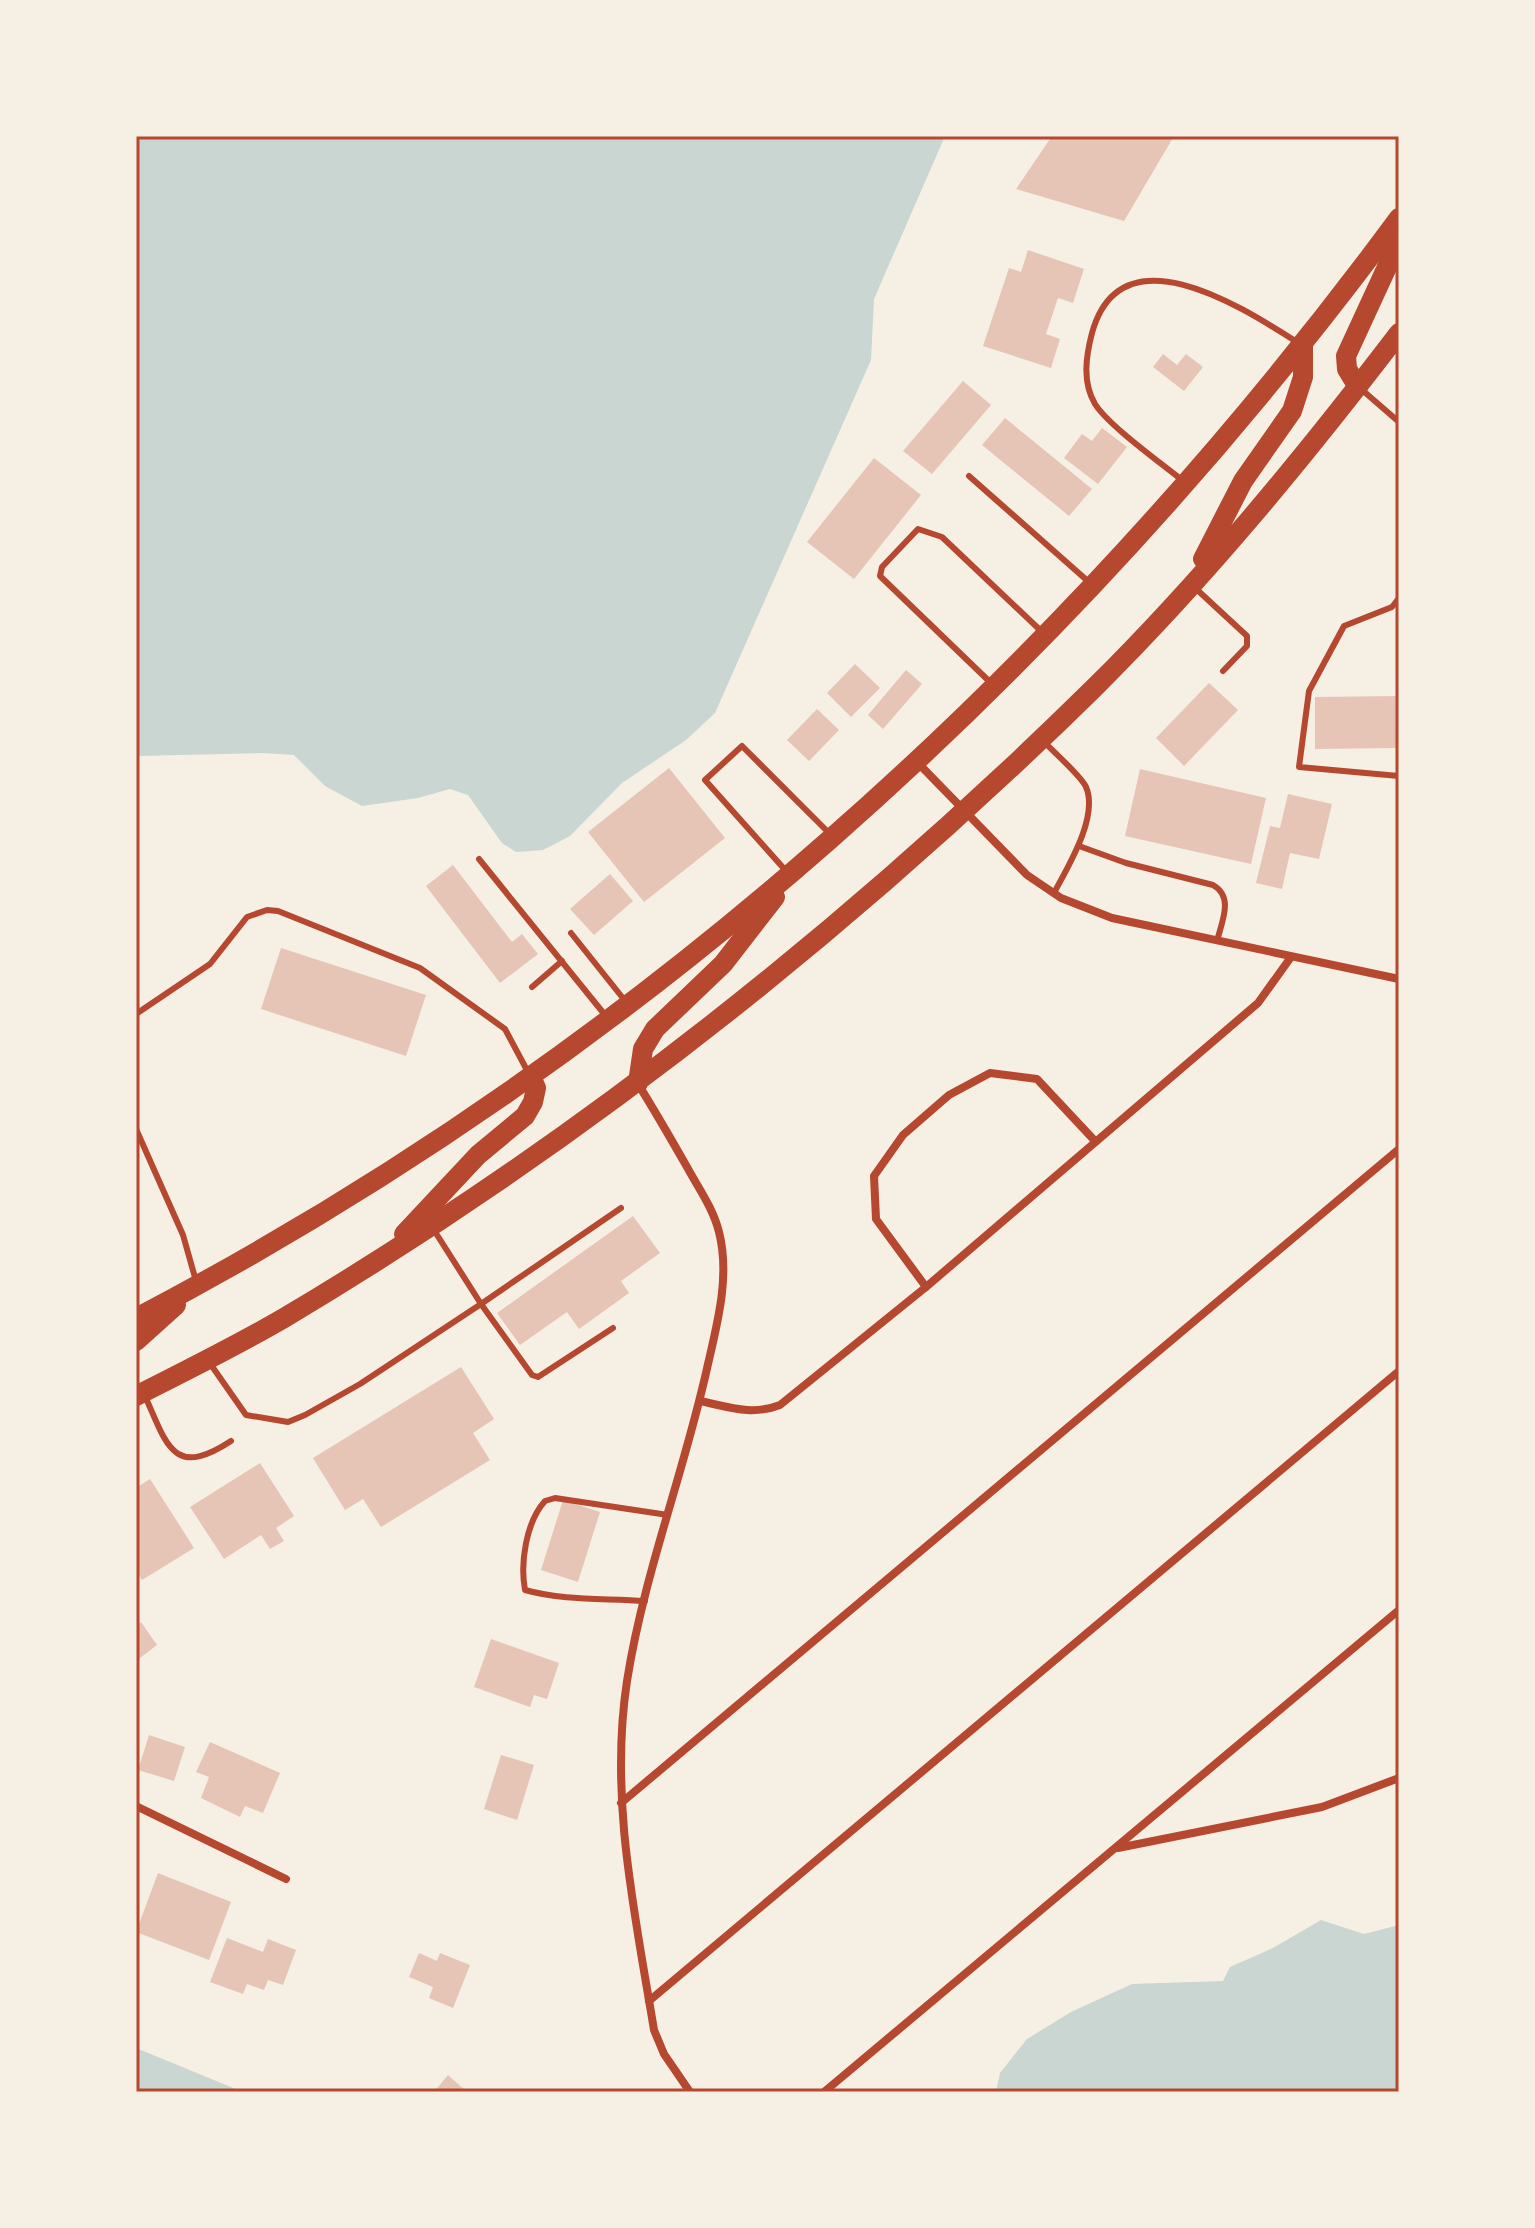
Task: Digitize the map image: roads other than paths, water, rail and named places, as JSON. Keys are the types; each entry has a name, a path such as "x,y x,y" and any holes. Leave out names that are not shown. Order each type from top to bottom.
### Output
{"main road":[{"path":"136,1318 312,1218 531,1077 628,1004 833,837 917,762 1046,636 1093,585 1186,483 1303,346 1399,218"},
{"path":"1358,387 1347,369 1346,356 1399,241"},
{"path":"140,1394 280,1320 431,1226 638,1083 774,977 963,812 1096,686 1275,489 1399,333"},
{"path":"1191,584 1243,481 1292,411 1303,377 1303,346"},
{"path":"638,1083 643,1049 655,1029 723,964 793,871"},
{"path":"382,1258 478,1155 525,1116 536,1088 531,1077"},
{"path":"136,1341 197,1286"}],"street":[{"path":"917,762 1027,875 1054,893 1112,918 1399,979"},
{"path":"700,1401 748,1412 764,1411 780,1405 926,1287 1258,1003 1291,957"},
{"path":"926,1287 876,1219 874,1176 903,1135 949,1095 990,1073 1037,1079 1095,1141"},
{"path":"638,1083 712,1209 724,1259 722,1288 700,1401 645,1601 627,1682 622,1732 621,1803 626,1858 654,2030 664,2054 690,2092"},
{"path":"621,1803 1399,1149"},
{"path":"649,2001 1399,1371"},
{"path":"824,2092 1399,1610"},
{"path":"1117,1848 1322,1807 1399,1778"},
{"path":"136,1806 286,1879"}],"lane":[{"path":"1186,483 1096,406 1086,385 1088,349 1095,324 1108,300 1123,287 1155,280 1185,284 1237,304 1303,346"},
{"path":"1358,387 1399,422"},
{"path":"969,476 1093,585"},
{"path":"994,686 880,576 882,567 918,529 942,537 1046,636"},
{"path":"1191,584 1247,636 1247,646 1223,671"},
{"path":"1399,598 1392,607 1344,626 1309,691 1299,767 1399,776"},
{"path":"1041,738 1086,786 1088,808 1079,846 1054,893"},
{"path":"793,871 705,780 742,746 833,837"},
{"path":"1079,846 1126,863 1213,885 1221,890 1225,906 1217,941"},
{"path":"479,859 608,1019"},
{"path":"136,1014 210,964 247,917 267,910 278,911 420,968 505,1029 531,1077"},
{"path":"571,933 628,1004"},
{"path":"532,987 562,961"},
{"path":"136,1129 183,1235 197,1286"},
{"path":"207,1359 246,1415 288,1422 360,1384 621,1208"},
{"path":"431,1226 532,1375 538,1377 613,1328"},
{"path":"140,1394 166,1442 176,1454 192,1458 207,1456 231,1441"},
{"path":"645,1601 585,1597 566,1599 525,1590 526,1551 533,1519 545,1501 555,1498 669,1515"}]}
